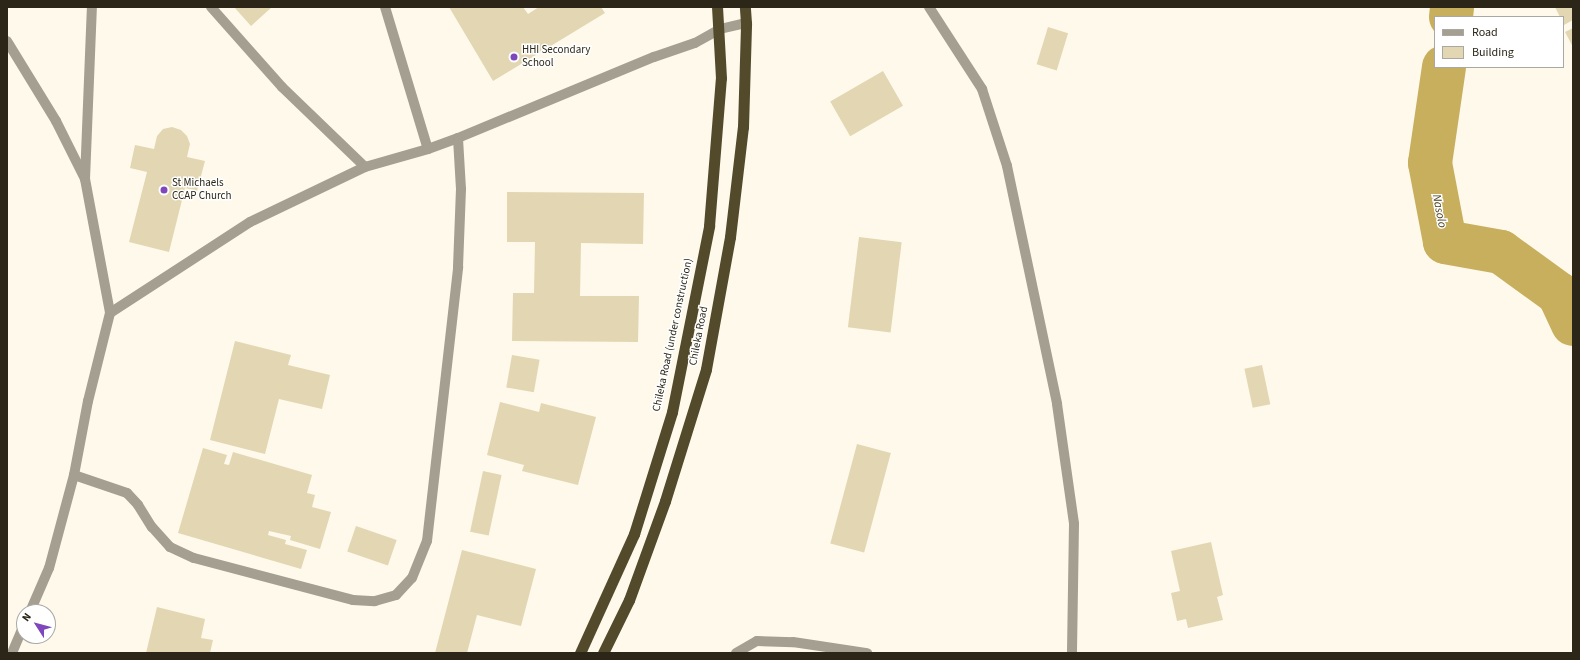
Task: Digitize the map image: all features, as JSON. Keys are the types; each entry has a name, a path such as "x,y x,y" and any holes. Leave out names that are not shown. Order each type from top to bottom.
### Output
{"highway":[{"name":"Chileka Road (under construction)","path":"580,653 634,534 672,412 709,226 722,78 720,29 717,7"},
{"name":"Chileka Road","path":"603,653 632,593 665,501 706,369 730,238 743,127 746,23 745,7"}],"street":[{"path":"33,604 49,568 74,475 88,401 110,313 85,179 92,7"},
{"path":"211,7 282,87 365,167"},
{"path":"385,7 428,149"},
{"path":"929,7 982,89 1007,166 1057,404 1074,524 1072,653"},
{"path":"110,313 250,222 365,167 428,149 458,138 654,57 695,43 720,29 746,23"},
{"path":"7,41 56,121 85,179"},
{"path":"74,475 127,493 138,505 152,527 170,547 194,558 353,600 375,601 396,595 412,578 427,541 458,267 461,189 458,138"},
{"path":"736,653 757,641 793,642 867,653"},
{"path":"12,653 16,644"}],"building":[{"path":"234,7 272,7 251,26"},
{"name":"HHI Secondary School","path":"449,7 523,7 528,14 539,7 601,7 605,13 493,81"},
{"path":"1555,7 1573,7 1573,20 1564,25 1564,16 1560,16"},
{"path":"1048,27 1068,33 1057,70 1037,64"},
{"path":"1573,28 1573,47 1565,32"},
{"path":"883,71 903,106 850,136 830,102"},
{"name":"St Michaels CCAP Church","path":"172,127 181,130 187,136 190,144 187,157 205,161 197,191 185,188 169,252 129,242 147,172 130,168 135,145 154,149 157,136 163,129"},
{"path":"507,192 644,193 643,244 581,243 580,296 639,296 638,342 512,341 513,293 534,293 535,242 507,242"},
{"path":"859,237 902,242 891,333 848,327"},
{"path":"235,341 291,355 288,365 330,375 322,409 279,399 265,454 210,440"},
{"path":"512,355 540,360 534,392 506,387"},
{"path":"1262,365 1270,404 1253,408 1244,369"},
{"path":"500,402 539,412 541,403 596,417 578,485 522,471 524,465 487,455"},
{"path":"857,444 891,453 864,553 830,543"},
{"path":"203,448 227,455 224,464 229,465 233,452 312,475 307,493 315,495 312,507 331,512 320,549 290,540 291,536 269,531 268,535 286,540 285,544 307,550 301,569 178,533"},
{"path":"483,471 502,475 489,536 470,532"},
{"path":"356,526 397,540 388,566 347,552"},
{"path":"1211,542 1223,595 1217,597 1223,620 1188,628 1186,619 1177,621 1171,593 1180,591 1171,551"},
{"path":"462,550 536,569 521,626 477,615 467,653 435,653"},
{"path":"157,607 205,619 201,638 213,640 210,653 146,653"}],"waterway":[{"name":"Nasolo","path":"1451,16 1452,7"},
{"name":"Nasolo","path":"1444,68 1430,163 1445,242 1501,252 1559,294 1573,324"}],"place":[{"name":"HHI Secondary School","path":"514,57"},
{"name":"St Michaels CCAP Church","path":"164,190"}]}
